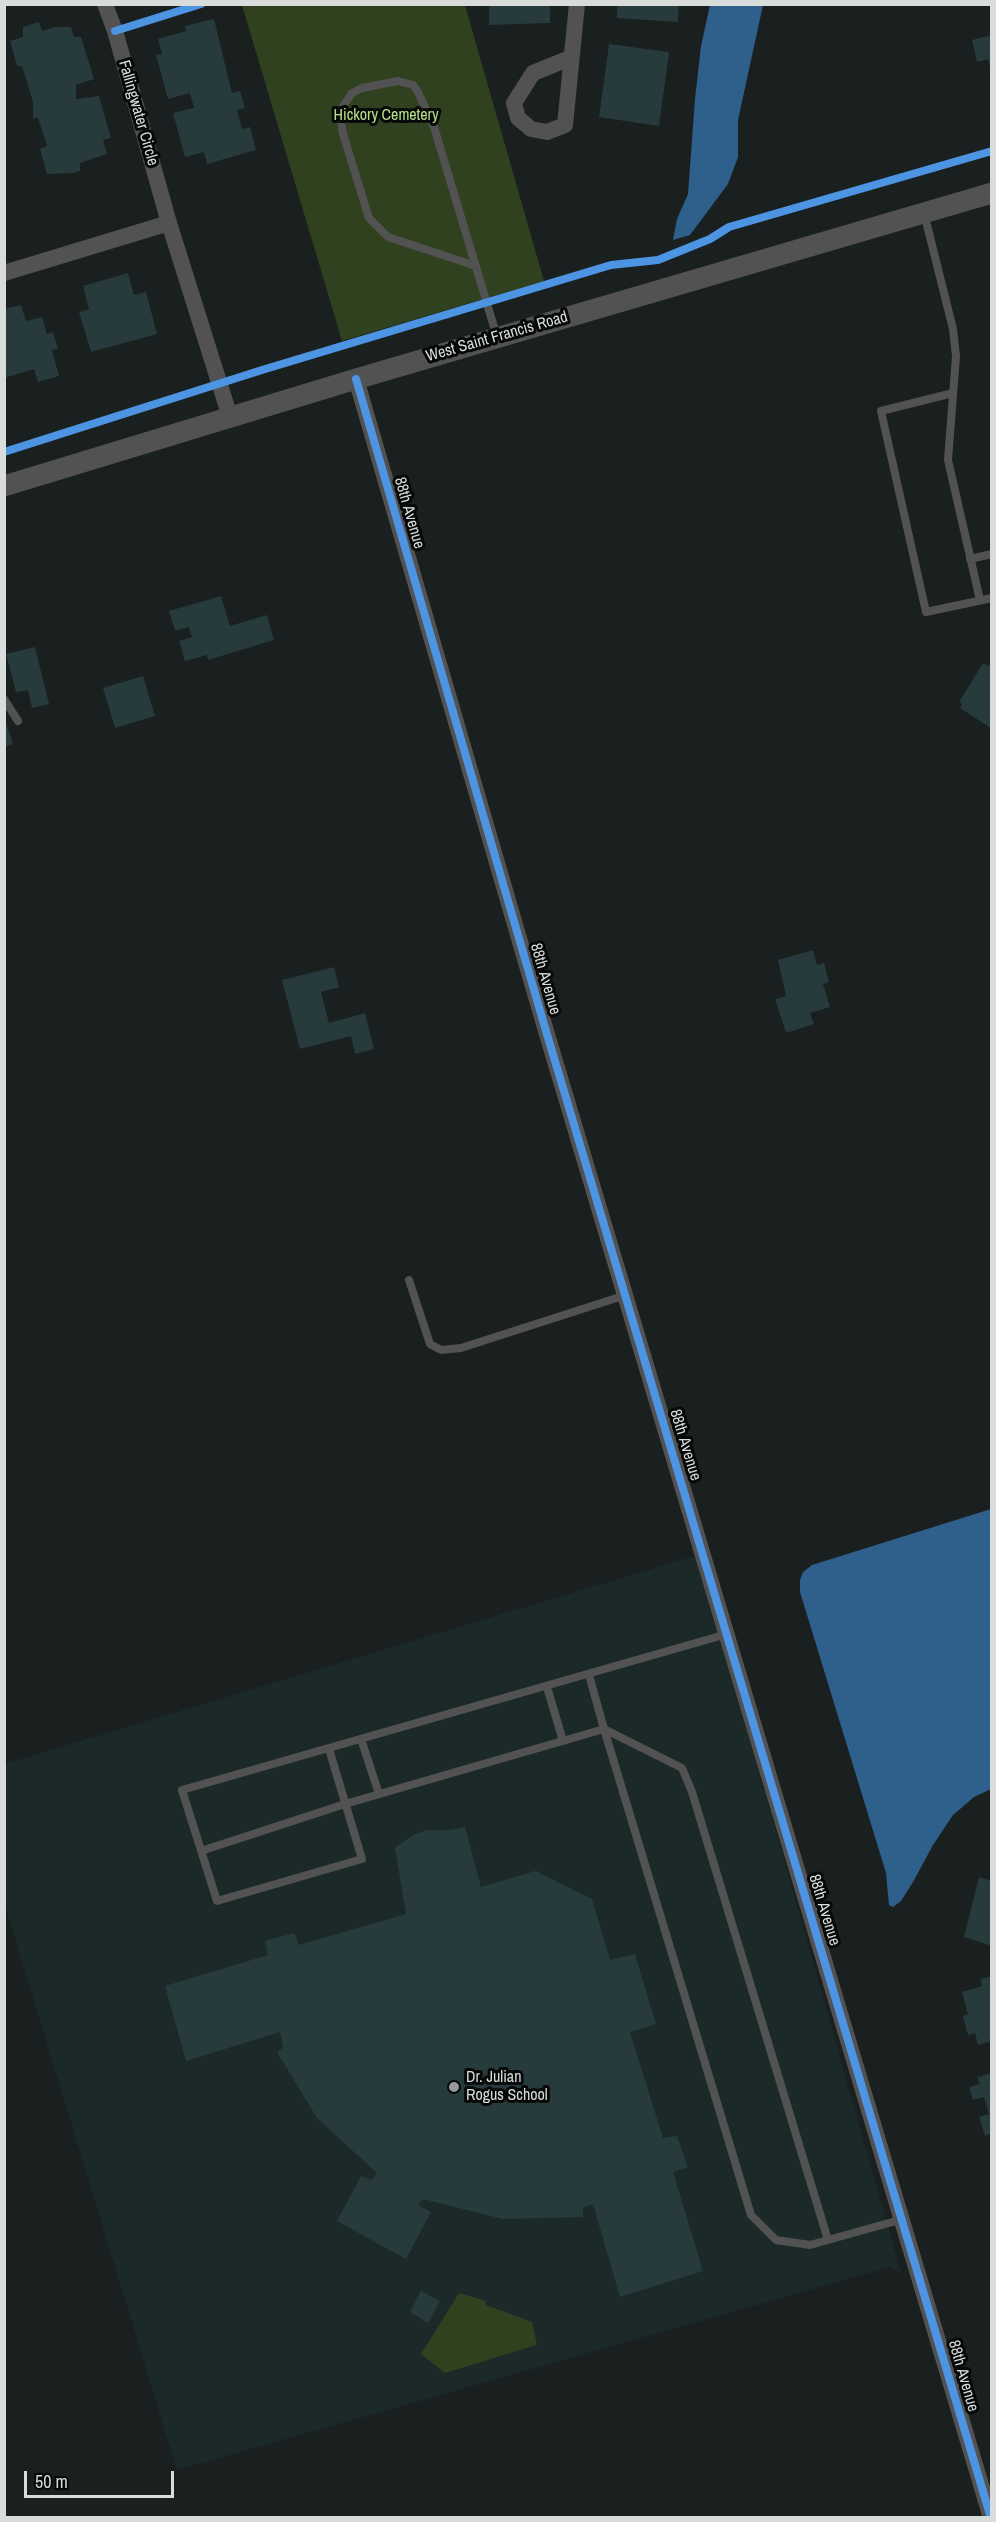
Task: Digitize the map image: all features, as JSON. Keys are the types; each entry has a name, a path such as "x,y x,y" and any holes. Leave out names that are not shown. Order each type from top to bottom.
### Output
{"street":[{"name":"Fallingwater Circle","path":"105,4 115,31 169,223 230,417"},
{"path":"570,58 532,73 514,103 518,118 531,129 547,132 565,125 577,4"},
{"name":"West Saint Francis Road","path":"4,486 497,337 992,193"},
{"path":"4,273 169,223"},
{"name":"88th Avenue","path":"356,379 539,1008 991,2517"}],"lane":[{"path":"476,266 388,237 369,218 340,120 342,108 352,93 362,88 398,81 413,85 418,92 434,128 476,266 497,337"},
{"path":"924,212 953,328 956,356 948,459 980,600"},
{"path":"953,393 881,411 926,612 992,598"},
{"path":"970,559 992,554"},
{"path":"4,699 18,721"},
{"path":"409,1280 430,1344 441,1350 461,1348 626,1295"},
{"path":"329,1749 362,1859 217,1900 182,1790 728,1634"},
{"path":"589,1675 751,2215 777,2240 810,2245 903,2219"},
{"path":"547,1687 563,1741"},
{"path":"201,1851 345,1804 604,1729 682,1768 695,1803 828,2240"},
{"path":"361,1739 379,1794"}],"shaded area":[{"name":"Dr. Julian Rogus School","path":"698,1555 901,2273 890,2267 177,2470 5,1906 4,1764"}],"green space":[{"name":"Hickory Cemetery","path":"242,5 465,5 544,281 342,341"},
{"path":"459,2293 486,2301 486,2305 532,2322 537,2345 445,2373 421,2354"}],"water":[{"path":"710,5 763,5 738,120 738,157 728,184 690,235 673,240 677,219 688,194 701,46"},
{"path":"991,1509 991,1789 974,1797 953,1815 901,1901 893,1907 889,1905 886,1873 800,1592 800,1580 803,1572 812,1565"}],"building":[{"path":"489,4 550,4 550,23 489,25"},
{"path":"617,4 679,4 678,22 617,18"},
{"path":"214,19 232,93 240,91 245,108 237,110 242,129 250,127 256,150 207,164 204,152 185,157 173,113 194,108 190,93 168,99 156,55 162,54 158,39 186,31 185,26"},
{"path":"39,22 42,31 55,27 71,27 74,37 81,37 94,79 76,85 76,99 99,96 111,138 103,140 107,154 80,163 80,171 74,173 47,174 40,149 47,146 38,118 33,118 33,102 22,66 17,66 10,41 23,37 23,27"},
{"path":"992,35 991,72 988,59 977,62 972,40"},
{"path":"609,44 669,52 659,126 599,117"},
{"path":"128,273 134,295 146,292 157,334 91,352 79,312 89,309 83,286"},
{"path":"21,305 26,321 42,317 47,334 53,332 58,349 52,350 59,376 38,382 34,369 4,378 4,309"},
{"path":"221,596 230,626 267,615 274,640 208,660 207,655 185,661 179,641 192,637 189,627 175,631 169,611"},
{"path":"35,647 49,704 32,708 28,690 16,692 6,654"},
{"path":"992,661 992,729 960,708 962,704 959,702 983,663 988,666"},
{"path":"143,676 155,716 115,728 103,688"},
{"path":"4,717 13,744 4,747"},
{"path":"813,950 817,965 824,963 829,982 823,984 830,1007 810,1013 814,1024 786,1033 775,999 786,996 778,960"},
{"path":"334,967 339,987 321,992 329,1023 365,1013 374,1049 355,1054 351,1036 300,1049 282,980"},
{"name":"Dr. Julian Rogus School","path":"465,1827 481,1887 535,1871 592,1899 610,1960 635,1954 656,2024 630,2032 663,2138 677,2136 688,2167 673,2172 703,2271 620,2297 593,2204 583,2208 583,2217 503,2219 423,2199 418,2205 431,2212 406,2259 337,2221 361,2176 372,2180 377,2173 317,2118 277,2052 283,2048 280,2032 186,2061 165,1986 268,1955 265,1941 294,1933 299,1945 406,1914 395,1848 413,1835 426,1830 450,1830"},
{"path":"979,1877 992,1881 992,1946 964,1937"},
{"path":"992,1976 992,2041 978,2045 975,2033 968,2035 963,2016 968,2014 962,1992 982,1986 980,1979"},
{"path":"992,2073 992,2133 985,2136 979,2117 989,2114 984,2097 973,2100 969,2087 980,2084 977,2077"},
{"path":"421,2291 440,2301 428,2323 410,2312"}],"cycle path":[{"path":"115,31 201,4"},
{"path":"4,452 262,370 611,265 658,260 710,239 729,227 992,151"},
{"path":"356,379 546,1031 991,2518"}],"place":[{"name":"Dr. Julian Rogus School","path":"454,2087"}]}
